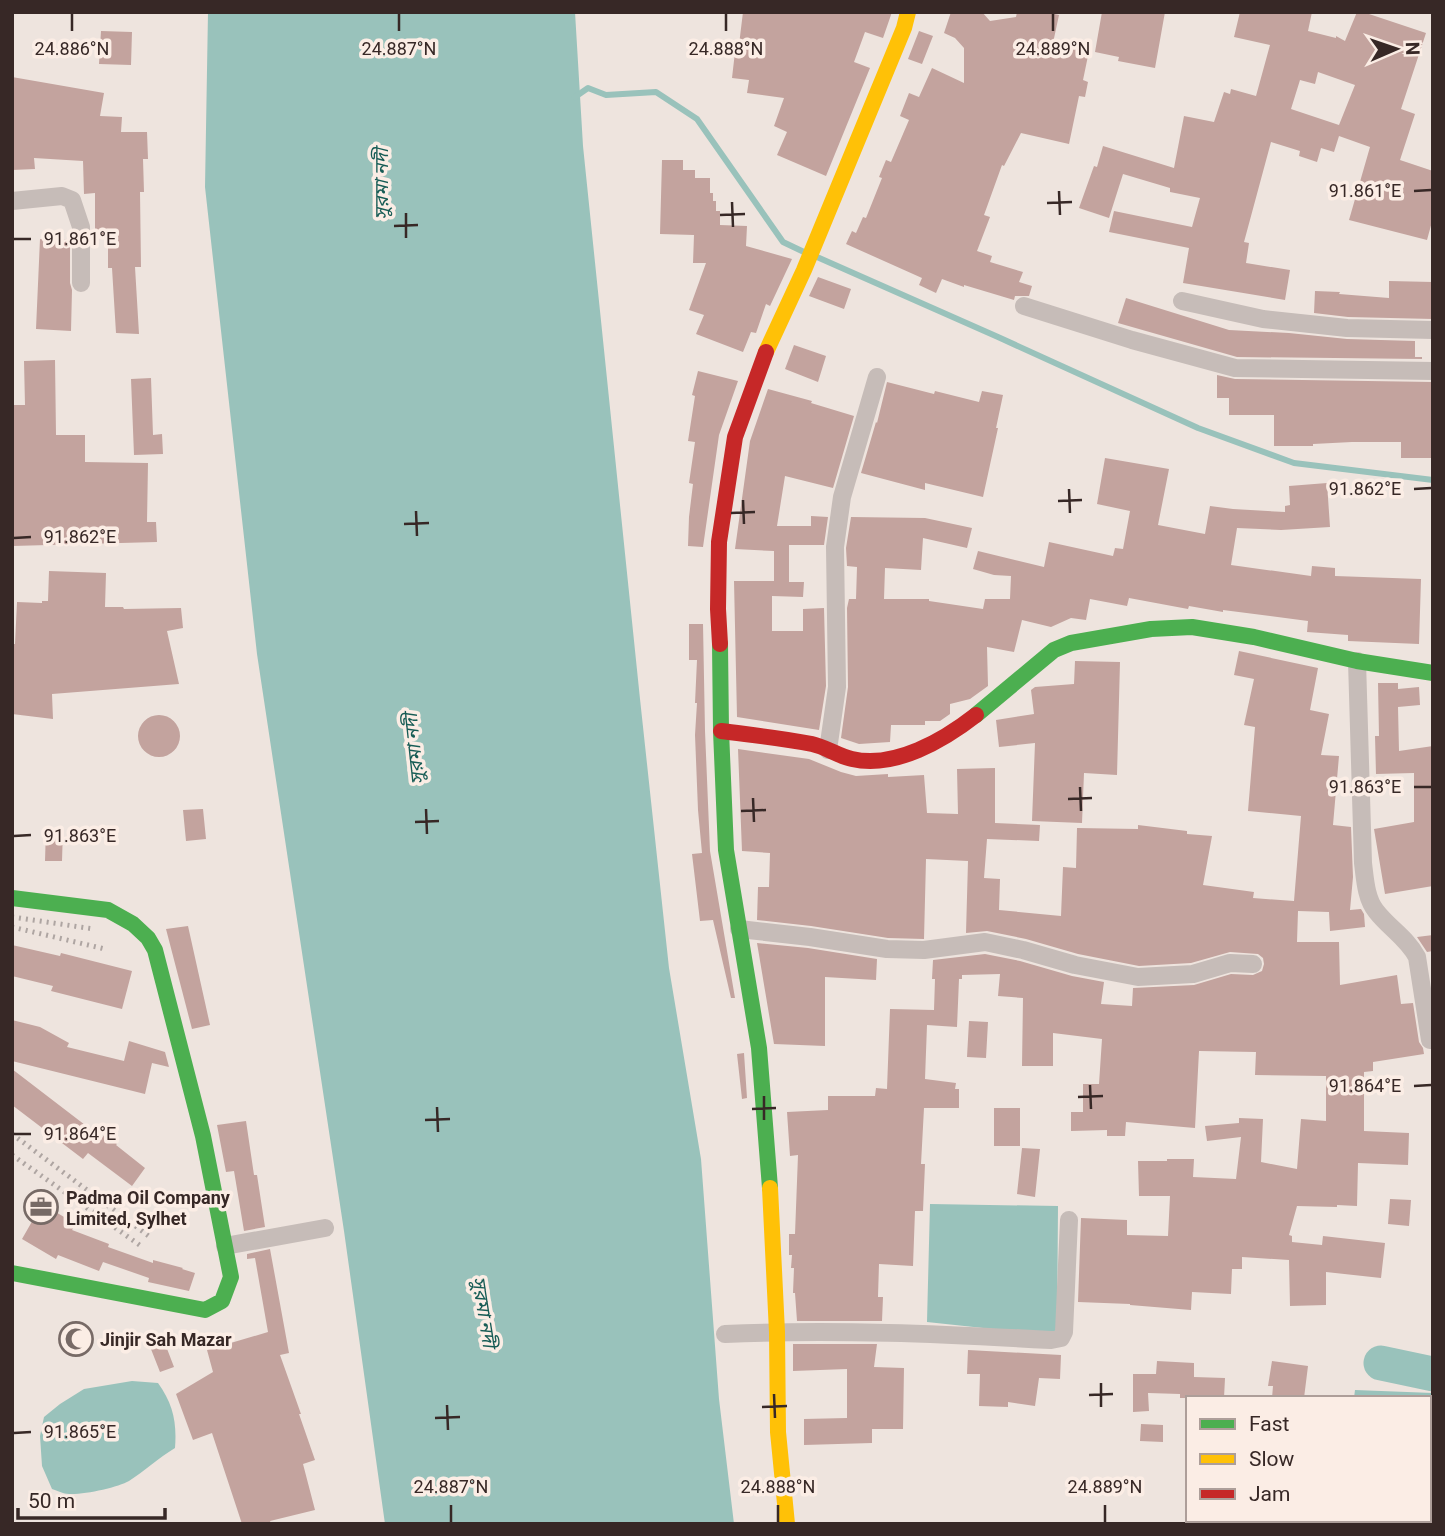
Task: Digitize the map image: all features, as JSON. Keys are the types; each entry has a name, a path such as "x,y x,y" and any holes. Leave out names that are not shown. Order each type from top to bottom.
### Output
{"street":[{"path":"788,1524 778,1432 771,1197 759,1048 726,850 718,610 719,542 735,437 762,360 827,216 904,28 908,12"},
{"path":"12,201 62,196 72,200 81,227 81,283"},
{"path":"1182,301 1263,319 1347,328 1433,330"},
{"path":"1024,306 1132,340 1235,368 1433,371"},
{"path":"828,750 836,687 835,547 842,497 877,377"},
{"path":"721,731 813,744 841,757 858,760 889,758 920,750 944,738 971,720 1054,650 1071,643 1151,629 1192,627 1254,637 1357,661 1433,673"},
{"path":"1357,661 1363,863 1368,892 1375,910 1411,946 1417,957 1430,1040"},
{"path":"12,898 108,910 133,924 148,938 155,950 203,1136 232,1277 222,1301 205,1310 12,1273"},
{"path":"739,929 887,949 924,950 985,942 1075,965 1138,977 1193,974 1230,963 1253,964"},
{"path":"725,1335 777,1332 928,1334 1051,1340 1061,1338 1065,1332 1069,1220"},
{"path":"225,1246 325,1228"}],"water":[{"name":"সুরমা নদী","path":"208,12 575,12 583,146 640,699 669,968 701,1159 719,1399 734,1524 385,1524 257,654 205,187"},
{"path":"930,1204 1058,1206 1057,1336 927,1322"},
{"path":"132,1381 158,1383 173,1414 175,1448 129,1481 115,1486 77,1494 52,1489 42,1466 40,1436 44,1417 84,1389"},
{"path":"1355,1390 1433,1393 1433,1478 1431,1396 1354,1396"}],"building":[{"path":"743,12 892,12 883,38 865,32 854,62 870,68 826,176 777,155 787,132 774,126 784,98 747,93 749,80 732,78"},
{"path":"951,12 982,12 990,21 1016,17 1017,12 1059,15 1053,43 1089,51 1083,80 1088,82 1085,97 1079,96 1069,144 1021,133 1004,166 1002,165 984,215 990,217 977,251 992,256 990,262 1023,272 1019,282 1032,286 1029,296 1015,296 1014,300 942,279 936,293 919,285 922,278 846,244 852,231 856,233 863,217 866,218 886,160 891,162 909,120 900,116 909,93 919,97 932,68 964,83 964,48 955,38 944,33"},
{"path":"1102,12 1165,12 1155,68 1118,61 1119,57 1095,52"},
{"path":"1240,12 1312,12 1308,31 1336,36 1345,41 1357,12 1426,33 1401,109 1415,114 1400,160 1433,171 1433,218 1427,240 1349,220 1370,147 1339,136 1334,152 1321,148 1317,162 1299,156 1300,151 1271,142 1244,242 1249,243 1246,263 1290,270 1285,300 1183,283 1189,248 1109,232 1114,211 1192,227 1200,198 1170,192 1170,188 1123,174 1109,218 1079,208 1103,146 1174,168 1184,116 1214,122 1224,92 1230,94 1231,89 1256,96 1270,45 1234,37","holes":["1318,72 1355,85 1339,125 1291,109 1300,80 1315,84"]},
{"path":"101,31 132,32 131,65 99,64"},
{"path":"919,31 933,36 922,64 908,59"},
{"path":"12,77 104,93 100,116 122,117 121,132 147,132 148,159 143,159 144,192 140,192 141,267 135,267 139,334 116,333 112,268 108,268 108,236 95,236 95,193 84,194 83,161 34,158 35,169 12,170"},
{"path":"662,160 683,160 683,170 695,170 695,178 710,178 710,193 713,193 713,201 716,201 716,211 720,211 720,225 747,226 746,246 792,259 770,306 766,304 756,333 751,332 743,352 696,334 704,315 689,310 706,263 693,263 694,235 660,234"},
{"path":"40,239 70,240 71,331 36,329"},
{"path":"818,277 851,289 844,309 809,296"},
{"path":"1389,281 1433,282 1433,319 1348,317 1314,313 1315,291 1389,298"},
{"path":"1126,298 1229,330 1415,341 1415,357 1422,359 1237,357 1118,323"},
{"path":"794,345 826,356 818,382 785,369"},
{"path":"55,360 56,435 85,435 85,462 148,463 147,522 156,522 157,542 12,546 12,405 25,405 24,361"},
{"path":"698,371 738,381 719,435 703,547 688,546 693,484 689,483 695,442 688,441 695,396 692,395"},
{"path":"1217,375 1235,379 1433,382 1433,458 1401,458 1401,442 1274,446 1274,415 1229,415 1229,398 1217,398"},
{"path":"151,378 153,435 162,434 163,454 134,455 131,379"},
{"path":"887,382 979,402 982,391 1003,395 983,497 925,483 925,490 861,473"},
{"path":"768,389 854,416 833,488 785,476 777,526 811,526 811,516 828,517 824,545 789,545 789,582 804,582 803,597 772,596 772,631 803,631 803,609 824,608 826,686 819,730 737,717 734,581 774,581 774,551 735,549 750,441"},
{"path":"1105,458 1169,469 1158,525 1205,534 1210,506 1285,512 1285,506 1290,505 1289,486 1327,483 1330,527 1281,530 1237,528 1231,565 1311,576 1312,566 1335,568 1335,576 1421,579 1419,644 1348,641 1348,635 1307,632 1308,621 1189,606 1188,609 1129,598 1127,606 1090,599 1086,620 1071,618 1051,627 1022,620 1014,652 987,647 988,686 970,699 950,704 950,714 940,721 925,721 925,725 891,725 890,742 859,744 841,738 848,687 847,608 849,599 856,599 857,567 847,566 846,548 851,517 925,518 972,528 967,548 923,538 921,570 885,568 884,599 929,599 983,609 985,599 1010,599 1011,576 973,569 978,551 1044,567 1049,542 1113,556 1115,548 1123,549 1130,511 1097,504"},
{"path":"49,571 106,573 105,607 181,608 183,628 167,631 179,684 52,694 53,719 12,714 12,644 15,644 17,602 48,601"},
{"path":"689,624 703,624 710,851 735,998 731,998 713,920 700,921 692,854 702,853 695,735 697,660 689,660"},
{"path":"1239,651 1318,668 1310,710 1329,714 1321,755 1339,756 1333,825 1351,827 1353,877 1350,910 1361,909 1365,927 1330,931 1329,912 1298,911 1297,942 1339,942 1340,985 1397,975 1401,1004 1413,1003 1419,1042 1424,1054 1373,1062 1373,1071 1364,1072 1364,1131 1409,1133 1408,1165 1358,1163 1357,1206 1297,1206 1289,1235 1292,1236 1292,1242 1322,1245 1323,1236 1385,1243 1381,1278 1326,1272 1326,1305 1290,1306 1289,1260 1242,1257 1242,1269 1232,1269 1231,1294 1192,1292 1191,1310 1078,1302 1081,1218 1127,1220 1127,1235 1168,1236 1170,1196 1139,1196 1138,1161 1194,1159 1193,1177 1236,1179 1241,1137 1207,1141 1205,1126 1239,1123 1239,1118 1263,1119 1261,1162 1297,1169 1301,1119 1326,1121 1326,1076 1255,1075 1256,1052 1199,1051 1195,1128 1126,1122 1125,1136 1107,1136 1107,1130 1071,1131 1071,1112 1083,1112 1083,1084 1099,1084 1102,1039 1053,1033 1053,1066 1022,1066 1023,998 998,996 1000,974 962,975 962,979 959,979 957,1027 927,1025 925,1079 956,1083 955,1089 959,1089 959,1108 924,1108 921,1164 925,1164 923,1211 915,1211 913,1266 879,1264 878,1297 883,1297 882,1321 797,1321 789,1234 795,1234 798,1155 790,1156 787,1112 828,1110 828,1096 875,1096 876,1088 887,1089 890,1009 934,1010 933,960 985,954 1020,961 1104,982 1101,1004 1132,1006 1133,988 1194,985 1231,974 1253,975 1262,971 1264,964 1263,958 1258,954 1230,952 1191,963 1139,966 987,931 966,933 968,861 926,859 924,939 888,938 757,920 758,887 769,887 770,853 742,851 738,749 809,759 856,776 924,775 927,813 958,814 957,769 995,768 995,823 1040,825 1039,841 987,839 984,878 1000,879 999,910 1061,916 1063,867 1076,868 1077,828 1138,829 1138,825 1212,836 1203,885 1254,892 1253,898 1294,901 1301,816 1248,811 1255,727 1244,725 1254,679 1234,675"},
{"path":"1075,661 1120,662 1117,775 1084,773 1082,823 1032,821 1035,743 999,747 996,720 1034,714 1031,690 1035,687 1074,684"},
{"path":"1378,683 1398,683 1398,689 1419,687 1420,705 1398,707 1399,751 1433,746 1433,886 1385,894 1374,829 1414,822 1414,773 1376,774 1375,736 1379,736"},
{"path":"159,715 174,721 180,736 174,751 159,757 144,751 138,736 144,721"},
{"path":"203,809 206,839 186,841 183,810"},
{"path":"46,828 63,828 62,861 45,861"},
{"path":"188,926 210,1025 192,1029 166,929"},
{"path":"1433,935 1433,951 1427,952 1417,937"},
{"path":"757,943 877,959 876,980 825,977 825,1046 774,1044"},
{"path":"12,945 60,956 61,953 132,971 122,1009 51,991 53,986 12,976"},
{"path":"12,1020 40,1027 69,1043 67,1047 124,1061 129,1041 165,1052 169,1067 152,1063 145,1094 12,1061"},
{"path":"969,1021 988,1022 986,1058 967,1057"},
{"path":"744,1053 747,1098 742,1099 737,1054"},
{"path":"12,1069 102,1138 105,1134 145,1168 132,1186 88,1153 83,1159 12,1105"},
{"path":"994,1108 1020,1108 1020,1146 994,1146"},
{"path":"246,1121 265,1227 244,1231 234,1171 226,1172 217,1125"},
{"path":"1022,1148 1040,1149 1035,1197 1017,1194"},
{"path":"1390,1199 1411,1200 1409,1226 1388,1224"},
{"path":"42,1204 76,1224 72,1230 109,1244 108,1247 153,1263 153,1260 195,1273 189,1291 148,1282 149,1278 103,1262 99,1271 58,1255 56,1259 22,1239"},
{"path":"270,1249 289,1353 280,1355 315,1460 303,1464 315,1510 270,1521 271,1524 242,1524 212,1433 193,1440 176,1394 213,1372 207,1350 268,1332 255,1258 247,1259 247,1254"},
{"path":"161,1333 174,1367 160,1372 147,1339"},
{"path":"793,1344 877,1344 874,1367 904,1368 903,1429 872,1429 872,1443 804,1445 804,1419 847,1418 847,1369 793,1371"},
{"path":"968,1350 1061,1355 1060,1379 1039,1378 1035,1406 1008,1402 1008,1407 979,1406 980,1374 967,1374"},
{"path":"1157,1361 1194,1363 1194,1377 1225,1378 1224,1396 1180,1398 1180,1394 1148,1393 1149,1411 1133,1412 1133,1374 1156,1374"},
{"path":"1272,1361 1308,1366 1304,1396 1272,1396 1273,1386 1268,1386"},
{"path":"1141,1424 1163,1425 1163,1442 1140,1441"}],"waterway":[{"path":"575,97 588,88 606,95 656,92 697,119 783,242 804,252"},
{"path":"817,257 1198,428 1294,463 1433,480"},
{"path":"1381,1363 1433,1374"}],"railway":[{"path":"12,917 94,929"},
{"path":"12,927 105,949"},
{"path":"12,1134 150,1237"},
{"path":"12,1155 141,1246"}],"traffic: fast":[{"path":"976,715 1054,650 1071,643 1151,629 1192,627 1254,637 1357,661 1433,673"},
{"path":"720,644 726,850 759,1048 770,1188"},
{"path":"12,898 108,910 133,924 148,938 155,950 203,1136 231,1277 222,1301 205,1310 12,1273"}],"traffic: slow":[{"path":"766,352 804,270 904,28 908,12"},
{"path":"770,1188 777,1332 778,1432 787,1524"}],"traffic: jam":[{"path":"720,644 719,542 735,437 766,352"},
{"path":"721,731 812,744 852,759 885,760 934,743 976,715"}],"place":[{"name":"Padma Oil Company Limited, Sylhet","path":"41,1207"},
{"name":"Jinjir Sah Mazar","path":"76,1339"}]}
